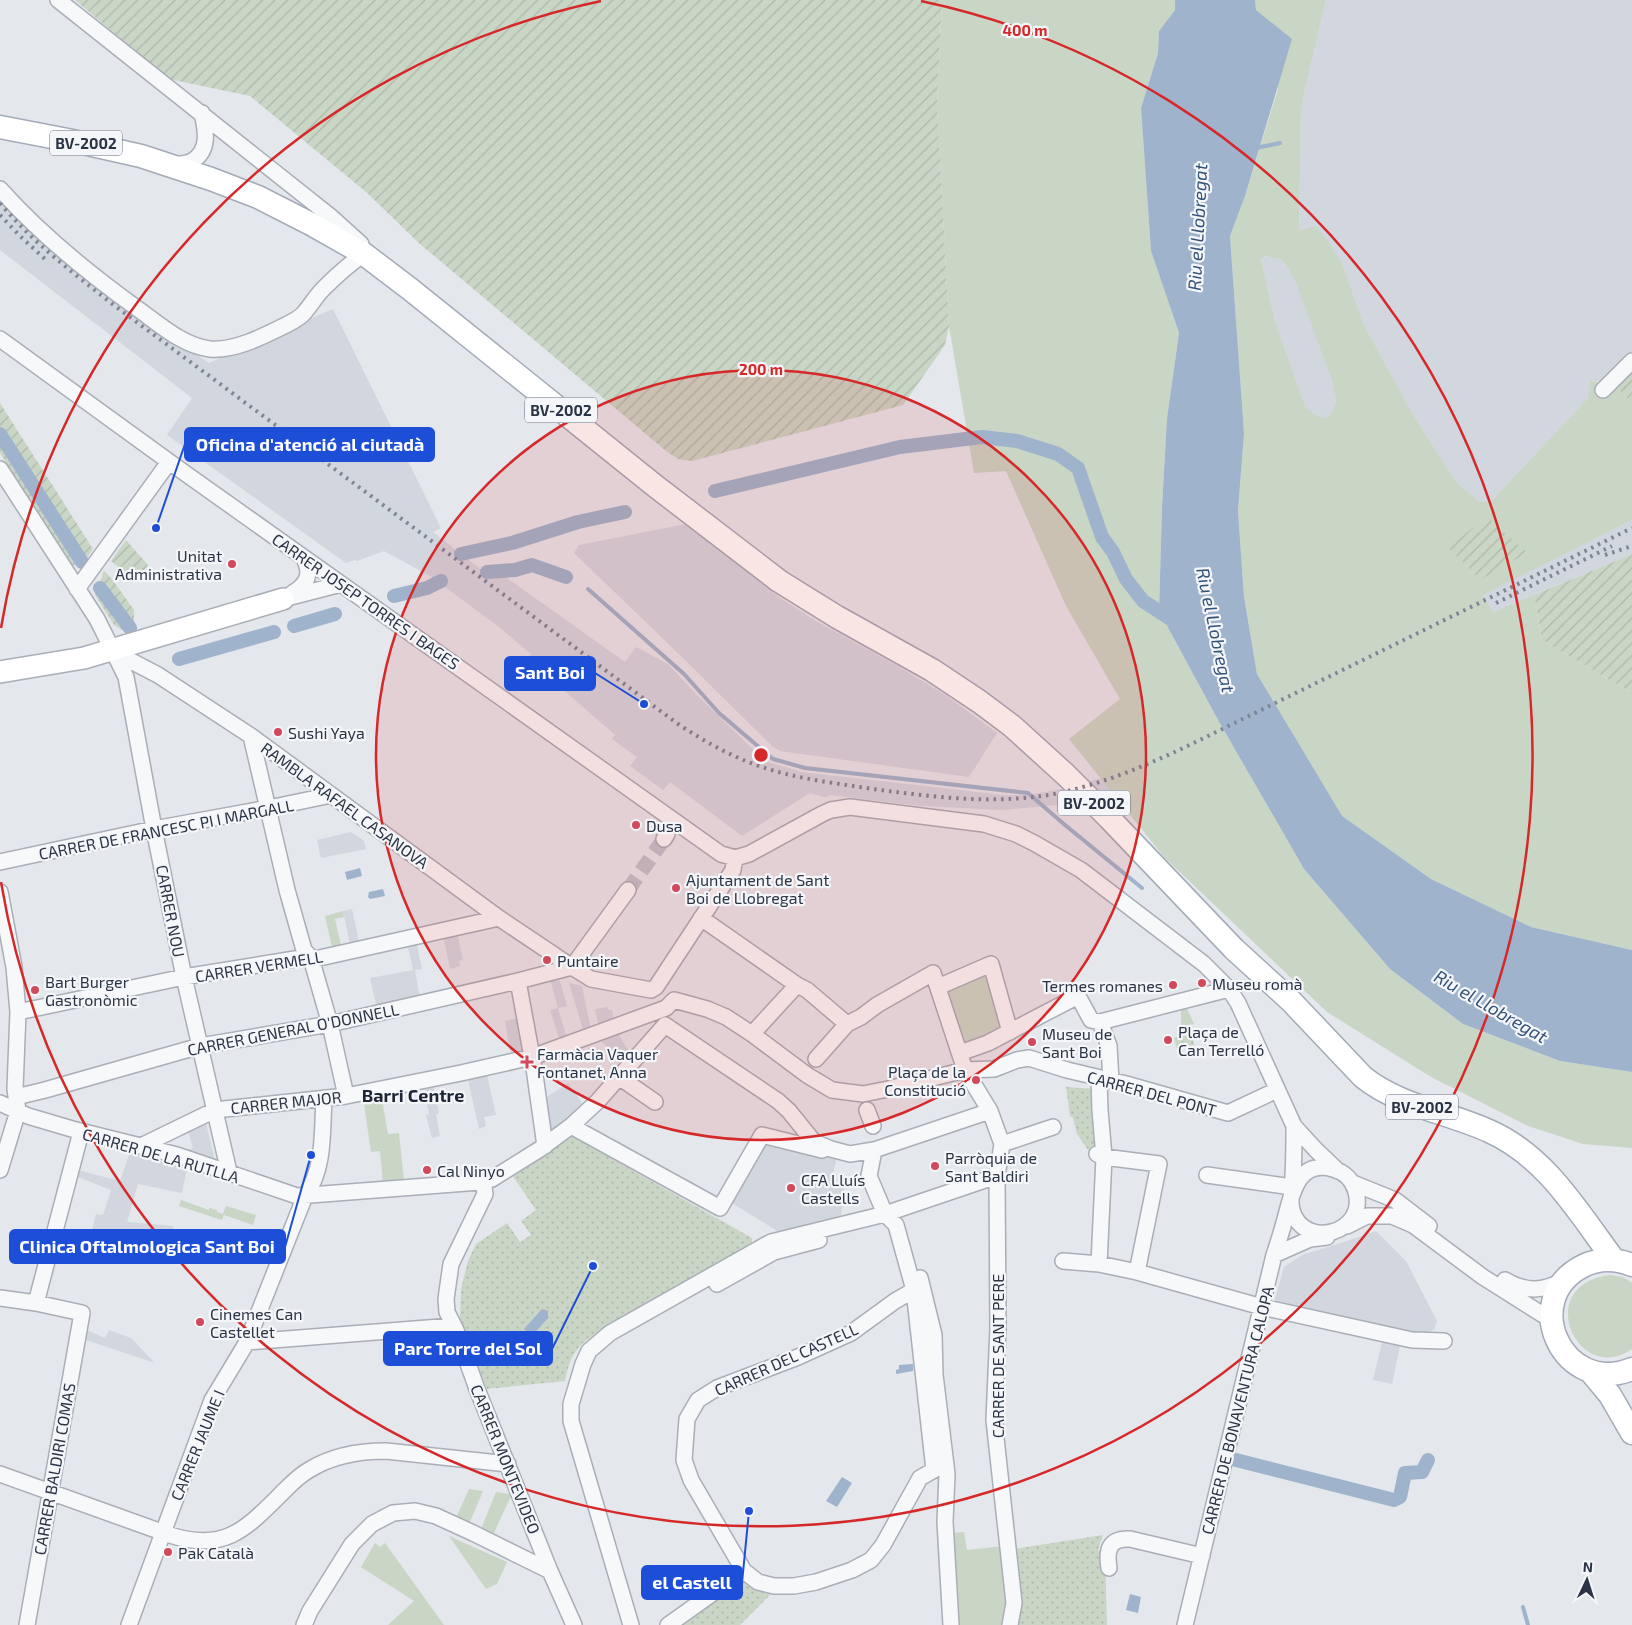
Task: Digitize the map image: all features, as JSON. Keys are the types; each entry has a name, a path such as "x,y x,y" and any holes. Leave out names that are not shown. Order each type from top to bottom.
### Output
{"main road":[{"name":"BV-2002","path":"0,126 141,156 171,165 258,197 364,254 654,485 779,581 837,617 932,670 1012,726 1091,799 1234,949 1290,1000 1363,1077 1375,1086 1402,1100 1472,1124 1510,1142 1526,1152 1559,1186 1583,1218 1623,1263"},
{"path":"1571,1275 1583,1240 1583,1218"},
{"path":"1623,1263 1594,1262 1571,1275 1559,1288 1554,1301 1551,1320 1555,1336 1563,1351 1575,1363 1590,1371 1608,1374 1632,1369"},
{"path":"1590,1371 1610,1395 1632,1433"}],"street":[{"path":"58,0 330,216 410,289"},
{"path":"171,165 191,162 204,148 206,132 202,114"},
{"path":"0,189 19,210 89,273 169,332 193,345 210,349 226,348 248,342 286,325 304,314 322,290 351,263 364,254"},
{"name":"CARRER JOSEP TORRES I BAGES","path":"0,339 169,462 721,854 735,858"},
{"path":"1603,390 1632,361"},
{"path":"77,589 169,462"},
{"name":"CARRER NOU","path":"0,469 97,619 126,677 184,977 229,1172"},
{"path":"283,598 301,588 307,578 308,566 303,557"},
{"path":"0,672 84,658 112,651 283,598 341,584"},
{"name":"RAMBLA RAFAEL CASANOVA","path":"112,651 158,675 251,736 500,918 572,968 591,979 651,990 656,987"},
{"path":"251,736 287,890 304,950 310,958 330,1024 346,1096"},
{"name":"CARRER DE FRANCESC PI I MARGALL","path":"0,862 154,829 331,795"},
{"path":"831,1150 814,1142 789,1111 778,1101 664,1025 666,1008 656,987 733,870 735,858 749,854 822,814 840,808 861,808 984,824 1016,834 1081,870 1204,964 1229,989 1238,1003 1294,1126 1316,1150 1353,1183 1395,1200 1480,1266 1514,1285 1534,1290 1549,1287 1571,1275"},
{"path":"572,968 628,890"},
{"path":"0,892 8,979 18,1012 15,1089 17,1104 0,1170"},
{"name":"CARRER VERMELL","path":"18,1012 184,977 295,959 324,957 500,918"},
{"path":"701,918 796,985 806,990 847,1024"},
{"path":"938,987 991,964 1010,1032"},
{"name":"CARRER GENERAL O'DONNELL","path":"17,1104 45,1090 200,1046 330,1024 572,968"},
{"path":"816,1058 847,1024 933,973 960,1052 960,1071 991,1114 1002,1144 1053,1127"},
{"path":"518,982 532,1057 545,1146"},
{"path":"796,985 752,1034 803,1073 832,1090 863,1094 960,1071"},
{"path":"960,1052 988,1043 1078,996 1092,1020 1100,1022 1229,989"},
{"name":"CARRER MAJOR","path":"141,1146 215,1110 346,1096 532,1057 666,1008 674,1000 699,1007 726,1018 752,1034"},
{"path":"1099,1264 1100,1110 1109,1046 1100,1022"},
{"name":"CARRER DE LA RUTLLA","path":"0,1103 17,1104 28,1116 81,1132 177,1155 297,1196 480,1182 492,1180 545,1146 571,1126 619,1077 664,1025"},
{"name":"CARRER DEL PONT","path":"960,1071 996,1069 1017,1060 1029,1058 1228,1113 1277,1090"},
{"path":"619,1077 655,1102"},
{"name":"CARRER JAUME I","path":"129,1625 212,1400 248,1342 305,1196 315,1181 320,1158 324,1098"},
{"path":"867,1110 873,1126"},
{"path":"571,1126 720,1208 762,1135 824,1150 850,1154 971,1118 991,1114"},
{"path":"1294,1126 1293,1213 1304,1227 1320,1234 1326,1234 1338,1231 1349,1222 1356,1210 1357,1197 1353,1183"},
{"path":"0,1298 36,1303 81,1132"},
{"name":"CARRER DE SANT PERE","path":"1002,1144 997,1176 998,1328 994,1420 1014,1603 1010,1625"},
{"path":"875,1147 869,1176 885,1214"},
{"path":"1100,1155 1159,1164 1137,1272"},
{"name":"CARRER DE BONAVENTURA CALOPA","path":"1185,1625 1274,1255 1292,1191 1298,1180 1306,1173 1322,1168 1338,1171"},
{"path":"1208,1175 1292,1191"},
{"path":"631,1625 571,1421 570,1404 589,1351 610,1333 771,1242 885,1214 997,1176"},
{"name":"CARRER MONTEVIDEO","path":"480,1182 486,1194 451,1264 446,1299 447,1312 550,1571 574,1625"},
{"name":"CARRER DEL CASTELL","path":"885,1214 896,1225 914,1290 934,1470 920,1478 883,1544 871,1560 852,1570 816,1582 794,1586 774,1586 758,1582 744,1571 690,1480 684,1460 687,1419 698,1400 717,1388 798,1357 851,1333 895,1301 914,1290"},
{"path":"1274,1255 1310,1239 1325,1238 1367,1216 1392,1216 1413,1225 1483,1277 1551,1320"},
{"path":"896,1225 906,1228 934,1335 935,1375 948,1474 945,1522 952,1625"},
{"path":"1063,1261 1099,1264 1137,1272 1262,1307 1412,1340 1444,1341"},
{"name":"CARRER BALDIRI COMAS","path":"27,1625 82,1313 36,1303"},
{"path":"248,1342 454,1326"},
{"path":"0,1474 163,1532 190,1540 202,1541 225,1538 236,1533 255,1520 308,1470 331,1459 351,1453 386,1451 508,1464"},
{"path":"306,1625 310,1611 352,1544 372,1524 393,1514 415,1511 436,1516 550,1571"},
{"path":"1109,1568 1108,1558 1111,1539 1130,1539 1202,1556"},
{"path":"668,1625 744,1571"}],"shaded area":[{"path":"1326,0 1632,0 1632,353 1608,378 1601,381 1591,381 1588,398 1492,500 1486,502 1479,501 1454,479 1411,411 1363,323 1344,268 1299,232 1301,107"},
{"path":"0,196 145,320 209,363 333,309 441,528 433,532 488,575 497,571 625,662 636,647 668,664 765,761 802,772 1003,795 1025,795 1058,790 1105,777 1158,772 1105,793 1081,800 1056,805 1003,810 922,806 829,795 828,797 823,797 810,793 742,836 670,782 663,790 630,766 637,757 612,739 615,735 550,678 553,673 530,656 531,654 499,627 430,576 384,551 346,563 167,435 192,398 0,250"},
{"path":"1265,256 1280,259 1286,265 1296,283 1305,306 1332,381 1336,401 1328,417 1321,418 1311,413 1305,406 1275,321 1261,259"},
{"path":"1632,520 1632,554 1493,612 1482,594"},
{"path":"686,524 780,598 816,621 896,665 947,696 997,733 969,777 780,751 772,746 574,553 579,545"},
{"path":"351,832 364,841 366,849 321,858 317,840"},
{"path":"352,909 360,946 351,948 343,911"},
{"path":"457,932 463,960 459,961 460,966 450,969 443,935"},
{"path":"416,941 422,969 415,970 420,999 377,1008 370,978 413,970 407,943"},
{"path":"550,979 560,981 567,1006 558,1008"},
{"path":"569,983 582,986 591,1030 584,1033"},
{"path":"607,1007 609,1010 612,1010 614,1023 599,1028 595,1009"},
{"path":"558,1008 567,1039 560,1042 550,1010"},
{"path":"519,1018 525,1052 511,1056 505,1021"},
{"path":"617,1032 632,1056 623,1066 599,1038"},
{"path":"486,1071 496,1115 484,1117 486,1126 479,1129 467,1075"},
{"path":"433,1083 439,1113 436,1114 440,1136 432,1138 426,1115 429,1114 424,1085"},
{"path":"568,1083 584,1106 547,1138 542,1100"},
{"path":"205,1119 215,1162 188,1154 187,1150 193,1148 187,1127"},
{"name":"CFA Lluís Castells","path":"765,1139 837,1157 831,1182 845,1184 840,1221 784,1235 730,1202"},
{"path":"130,1152 187,1169 182,1193 138,1184 127,1222 174,1226 167,1250 115,1246 117,1237 92,1230 96,1214 103,1215 111,1190 73,1175 74,1169 120,1181"},
{"path":"1376,1231 1406,1261 1437,1321 1434,1330 1422,1334 1273,1306 1284,1267 1302,1255"},
{"path":"87,1330 105,1338 109,1330 131,1338 155,1363 86,1340"},
{"path":"1382,1342 1400,1346 1392,1384 1373,1380"}],"green space":[{"path":"75,0 942,0 937,104 949,326 945,345 903,405 692,461 678,459 666,451 420,244 366,192 250,96 169,79"},
{"path":"942,0 1175,0 1175,10 1159,31 1158,53 1141,108 1151,251 1179,333 1167,418 1159,611 1218,720 1304,869 1390,969 1463,1024 1560,1061 1632,1072 1632,1148 1583,1144 1528,1126 1431,1077 1327,1012 1164,857 1069,739 1120,699 1066,606 1006,471 974,473 949,326 937,104"},
{"path":"1255,0 1326,0 1301,107 1299,231 1315,226 1327,239 1344,268 1363,323 1411,411 1460,486 1479,501 1486,502 1492,500 1588,398 1590,381 1601,382 1608,378 1632,403 1632,520 1483,595 1493,612 1534,595 1542,640 1632,693 1632,950 1531,927 1431,879 1341,816 1257,674 1244,597 1238,511 1244,433 1230,236 1245,196 1278,89 1256,10","holes":["1265,256 1280,259 1286,265 1296,283 1332,381 1336,401 1328,417 1318,416 1305,406 1275,321 1261,259"]},
{"path":"1632,353 1632,403 1608,378"},
{"path":"0,403 93,549 81,566 72,565 0,453"},
{"path":"1487,517 1527,553 1480,580 1448,547"},
{"path":"126,540 148,565 136,582 111,561"},
{"path":"1632,554 1632,693 1542,640 1534,595"},
{"path":"104,571 134,610 134,629 124,631 114,625 95,595"},
{"path":"343,911 344,917 335,919 342,950 333,952 325,916"},
{"path":"990,969 1005,1031 965,1048 946,990"},
{"path":"1186,1006 1194,1024 1181,1027 1181,1007"},
{"path":"1191,1034 1194,1045 1177,1050 1174,1038"},
{"path":"1066,1087 1095,1089 1100,1150 1093,1157 1077,1134 1073,1118 1070,1116"},
{"path":"381,1094 388,1134 399,1133 404,1181 383,1183 380,1151 371,1152 363,1097"},
{"path":"570,1134 752,1238 752,1248 589,1338 572,1357 565,1381 487,1389 460,1318 461,1289 468,1261 476,1244 507,1223 520,1242 531,1235 521,1221 536,1210 512,1175"},
{"path":"181,1200 209,1210 209,1208 217,1210 217,1212 223,1214 226,1206 256,1215 253,1225 224,1215 222,1220 179,1206"},
{"path":"1610,1275 1623,1277 1632,1283 1632,1349 1612,1357 1595,1355 1580,1345 1571,1330 1568,1313 1573,1296 1586,1283"},
{"path":"469,1489 483,1491 469,1524 456,1518"},
{"path":"496,1492 510,1494 511,1496 493,1535 481,1529"},
{"path":"964,1532 967,1550 1003,1546 1010,1610 1006,1625 955,1625 949,1533"},
{"path":"1103,1535 1098,1550 1105,1552 1107,1625 1018,1625 1021,1613 1015,1549"},
{"path":"449,1536 507,1562 497,1584 486,1589"},
{"path":"375,1543 380,1547 385,1543 444,1625 388,1625 414,1601 361,1567"},
{"path":"739,1581 770,1595 740,1625 681,1625"}],"water":[{"name":"Riu el Llobregat","path":"1175,0 1255,0 1256,10 1292,39 1245,196 1230,236 1244,433 1238,511 1244,597 1257,674 1342,816 1431,879 1531,927 1632,950 1632,1072 1560,1061 1463,1024 1390,969 1304,869 1218,720 1159,611 1167,418 1179,333 1151,251 1141,108 1158,53 1159,31 1175,10"},
{"path":"547,564 566,572 563,579 544,572"},
{"path":"360,868 362,876 347,880 345,872"},
{"path":"383,889 385,896 370,899 368,897 369,892"},
{"path":"542,1309 548,1311 548,1318 532,1336 524,1329"},
{"path":"913,1364 913,1371 896,1374 899,1365"},
{"path":"842,1477 852,1483 837,1507 826,1501"},
{"path":"1130,1594 1141,1597 1138,1613 1126,1610"}],"waterway":[{"path":"1256,148 1280,143"},
{"path":"0,434 82,562"},
{"path":"715,491 900,447 982,437 1017,441 1058,454 1078,468 1102,537 1113,552 1126,579 1143,601 1174,621"},
{"path":"461,554 512,543 578,522 625,512"},
{"path":"487,572 515,570 532,565 566,577"},
{"path":"394,596 427,588 441,581"},
{"path":"100,588 130,628"},
{"path":"588,589 684,674 719,713 773,759 805,768 1028,793 1142,888"},
{"path":"294,626 335,614"},
{"path":"179,659 274,632"},
{"path":"1236,1460 1394,1500 1400,1497 1405,1473 1422,1472 1428,1460"},
{"path":"1523,1607 1528,1625"}],"tunnel":[{"path":"628,890 664,839"}],"railway":[{"path":"0,203 39,244 111,303 678,724 738,758 773,770 830,783 964,799 1031,797 1054,794 1094,784 1151,763 1188,746 1632,528"},
{"path":"0,215 45,259"},
{"path":"1496,603 1612,546"},
{"path":"1605,555 1632,546"}],"place":[{"name":"Oficina d'atenció al ciutadà","path":"156,528"},
{"name":"Unitat Administrativa","path":"232,564"},
{"name":"Sant Boi","path":"644,704"},
{"name":"Sushi Yaya","path":"278,732"},
{"name":"Dusa","path":"636,825"},
{"name":"Ajuntament de Sant Boi de Llobregat","path":"676,888"},
{"name":"Puntaire","path":"547,960"},
{"name":"Museu romà","path":"1202,983"},
{"name":"Termes romanes","path":"1173,985"},
{"name":"Bart Burger Gastronòmic","path":"35,990"},
{"name":"Plaça de Can Terrelló","path":"1168,1040"},
{"name":"Museu de Sant Boi","path":"1032,1042"},
{"name":"Farmàcia Vaquer Fontanet, Anna","path":"527,1062"},
{"name":"Plaça de la Constitució","path":"976,1080"},
{"name":"Clinica Oftalmologica Sant Boi","path":"311,1155"},
{"name":"Parròquia de Sant Baldiri","path":"935,1166"},
{"name":"Cal Ninyo","path":"427,1170"},
{"name":"CFA Lluís Castells","path":"791,1188"},
{"name":"Parc Torre del Sol","path":"593,1266"},
{"name":"Cinemes Can Castellet","path":"200,1322"},
{"name":"el Castell","path":"749,1511"},
{"name":"Pak Català","path":"168,1552"}],"district":[{"name":"Barri Centre","path":"413,1095"}]}
